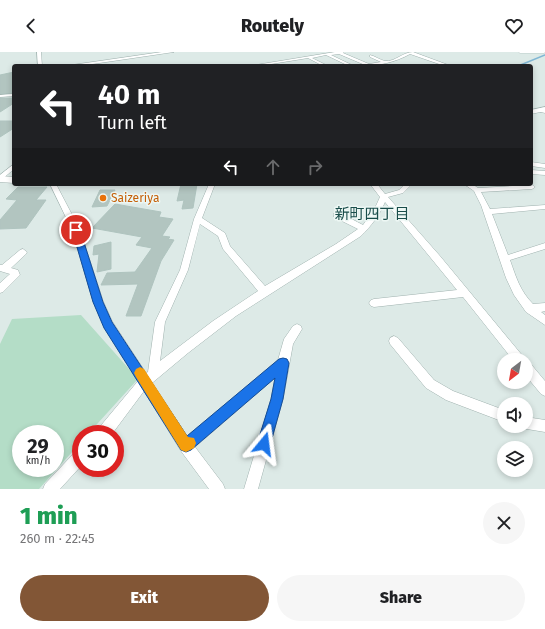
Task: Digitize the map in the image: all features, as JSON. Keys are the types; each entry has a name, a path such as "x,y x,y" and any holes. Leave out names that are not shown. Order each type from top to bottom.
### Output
{"street":[{"path":"39,52 40,64"},
{"path":"79,64 136,54 172,52"},
{"path":"268,64 340,52 364,64"},
{"path":"376,64 399,59 411,52 444,64"},
{"path":"326,54 348,64"},
{"path":"371,56 385,62"},
{"path":"308,57 322,64"},
{"path":"278,62 282,64"},
{"path":"0,96 12,95"},
{"path":"533,112 543,110"},
{"path":"533,164 545,166"},
{"path":"0,179 12,168"},
{"path":"533,172 545,173"},
{"path":"0,179 12,180"},
{"path":"54,186 76,230 98,302 108,324 149,378 186,446 218,489"},
{"path":"149,378 160,322 184,270 198,219 211,186"},
{"path":"375,186 437,258 514,353"},
{"path":"384,196 401,192 407,186"},
{"path":"470,186 477,190 532,187"},
{"path":"477,190 509,270 510,279 519,295 530,309 545,321"},
{"path":"112,425 137,389 210,328 264,291 344,245 364,229 377,215 384,196"},
{"path":"487,212 545,207"},
{"path":"337,215 364,229"},
{"path":"198,219 222,235 226,247 264,291"},
{"path":"504,259 545,246"},
{"path":"2,268 23,252"},
{"path":"0,289 15,274 15,272 2,268"},
{"path":"374,303 464,293"},
{"path":"530,309 545,307"},
{"path":"251,489 277,399 288,342 297,329"},
{"path":"394,341 430,384 450,396 497,413"},
{"path":"186,446 283,363"},
{"path":"533,375 545,390"},
{"path":"533,424 545,426"},
{"path":"50,489 72,466"}],"lane":[{"path":"520,52 541,54 544,52"}],"green space":[{"path":"81,315 138,379 96,425 72,425 72,452 64,461 64,425 12,425 12,477 50,477 39,489 0,489 0,344 12,319"}],"building":[{"path":"12,72 12,93 0,94 0,75"},
{"path":"0,98 12,98 12,104 0,112"},
{"path":"0,121 12,121 12,129 0,137"},
{"path":"181,186 197,186 193,208 182,209 184,200 177,201"},
{"path":"18,187 47,187 36,200 46,200 26,228 0,229 0,220 17,200 6,199"},
{"path":"100,190 115,190 107,206 92,207"},
{"path":"115,204 161,212 159,217 173,219 162,236 170,237 168,239 174,240 161,261 141,316 126,316 138,284 101,285 107,273 135,272 152,248 136,245 142,237 92,228"},
{"path":"111,242 111,269 97,272 99,254 93,255 94,246"}],"waterway":[{"path":"523,64 545,55"}],"slow traffic":[{"path":"140,373 186,446 189,443"}],"place":[{"name":"Saizeriya","path":"103,198"}],"district":[{"name":"新町四丁目","path":"372,214"}],"route":[{"path":"76,230 98,302 108,324 146,381 186,446 283,363 277,399 264,444"}]}
